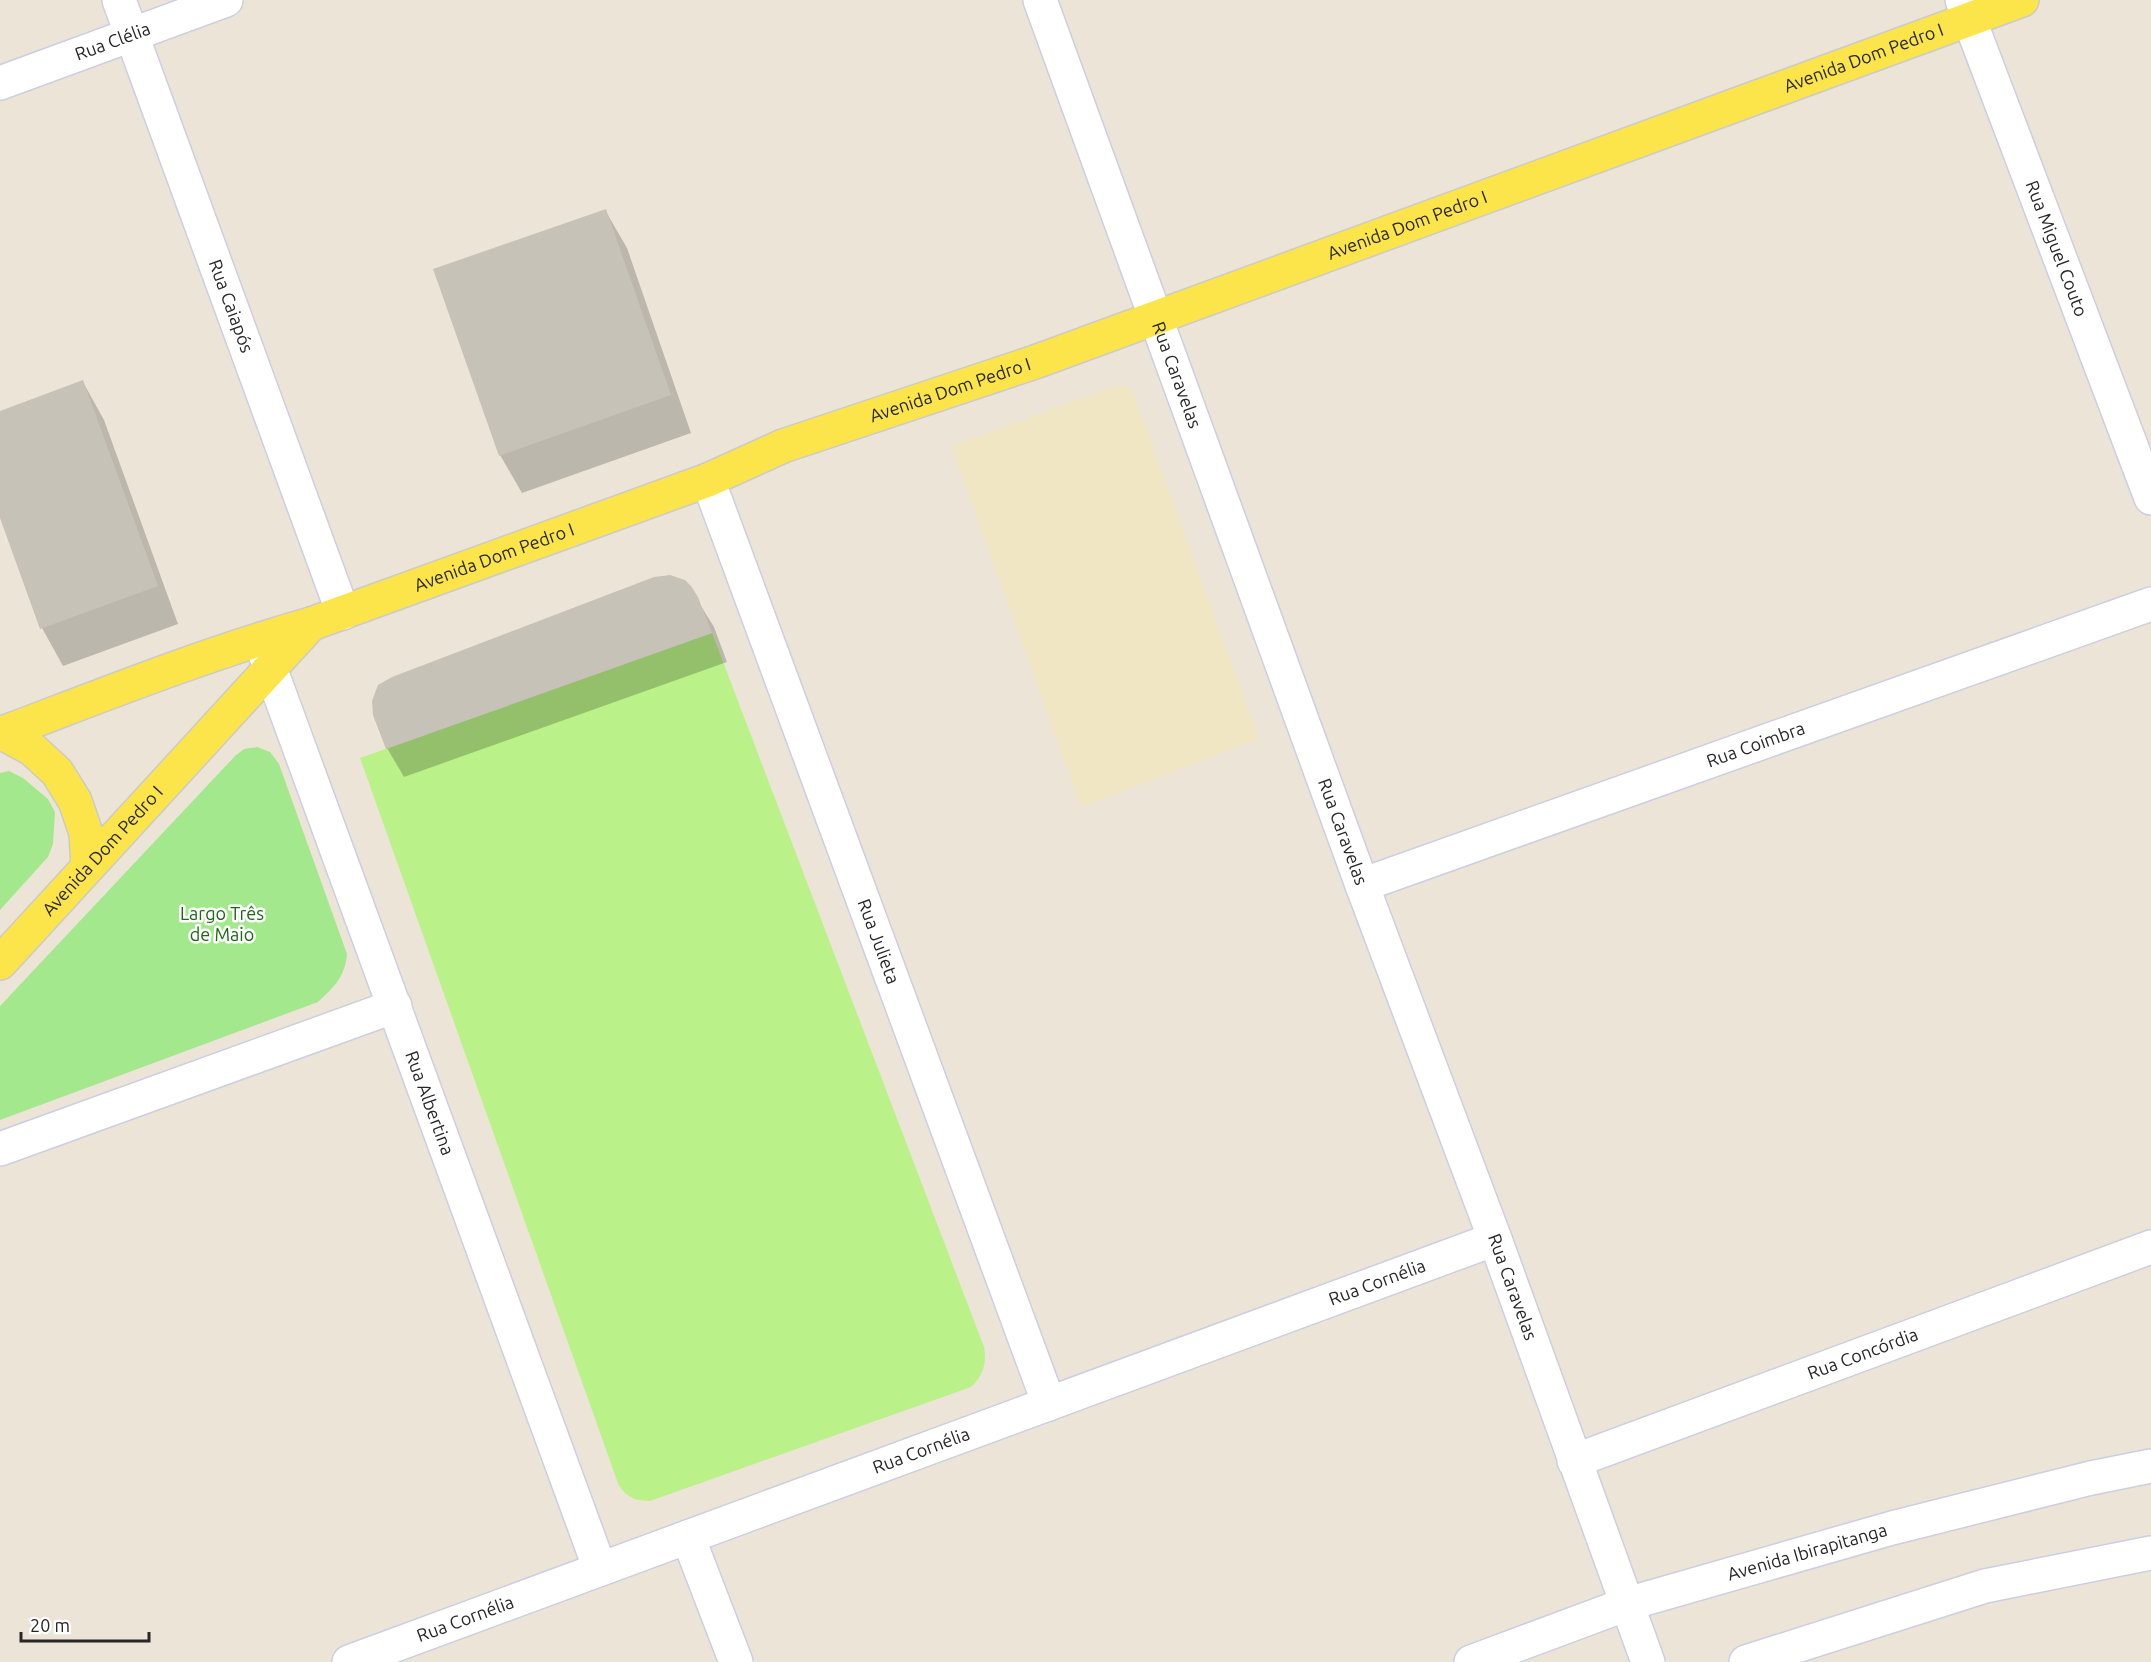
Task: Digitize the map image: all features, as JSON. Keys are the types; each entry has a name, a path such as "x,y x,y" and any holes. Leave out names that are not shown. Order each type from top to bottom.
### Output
{"main road":[{"name":"Avenida Dom Pedro I","path":"0,963 311,624 708,480 783,446 1035,362 1966,10 2022,0"},
{"path":"1,734 175,668 311,624"},
{"path":"1,734 32,749 57,772 75,801 86,833 88,867"}],"street":[{"name":"Rua Caiapós","path":"119,0 342,613"},
{"name":"Rua Clélia","path":"0,83 226,0"},
{"name":"Rua Caravelas","path":"1040,0 1648,1662"},
{"name":"Rua Miguel Couto","path":"1966,10 2151,498"},
{"name":"Rua Julieta","path":"708,480 1049,1404"},
{"name":"Rua Coimbra","path":"1362,885 2151,604"},
{"name":"Rua Albertina","path":"260,639 600,1569"},
{"path":"0,1149 395,1006"},
{"name":"Rua Cornélia","path":"349,1662 1495,1239"},
{"name":"Rua Concórdia","path":"1574,1461 2151,1247"},
{"name":"Avenida Ibirapitanga","path":"1471,1662 1627,1604 1892,1528 2091,1478 2151,1466"},
{"path":"688,1537 736,1662"},
{"path":"1746,1662 1985,1586 2151,1553"}],"shaded area":[{"path":"1118,385 1132,389 1259,739 1081,807 951,446"}],"green space":[{"path":"712,633 984,1347 985,1358 981,1374 971,1387 645,1501 629,1496 619,1486 360,758"},
{"name":"Largo Três de Maio","path":"257,747 270,752 279,764 347,954 344,969 338,981 318,1002 0,1120 0,1006 235,756 244,749"},
{"path":"9,771 23,778 48,799 55,812 53,844 48,857 0,910 0,773"}],"building":[{"path":"606,209 671,395 499,456 433,269"},
{"path":"83,380 158,586 40,629 0,518 0,411"},
{"path":"670,575 685,580 691,586 698,597 712,633 386,749 373,715 372,701 378,685 392,677 654,577"}]}
